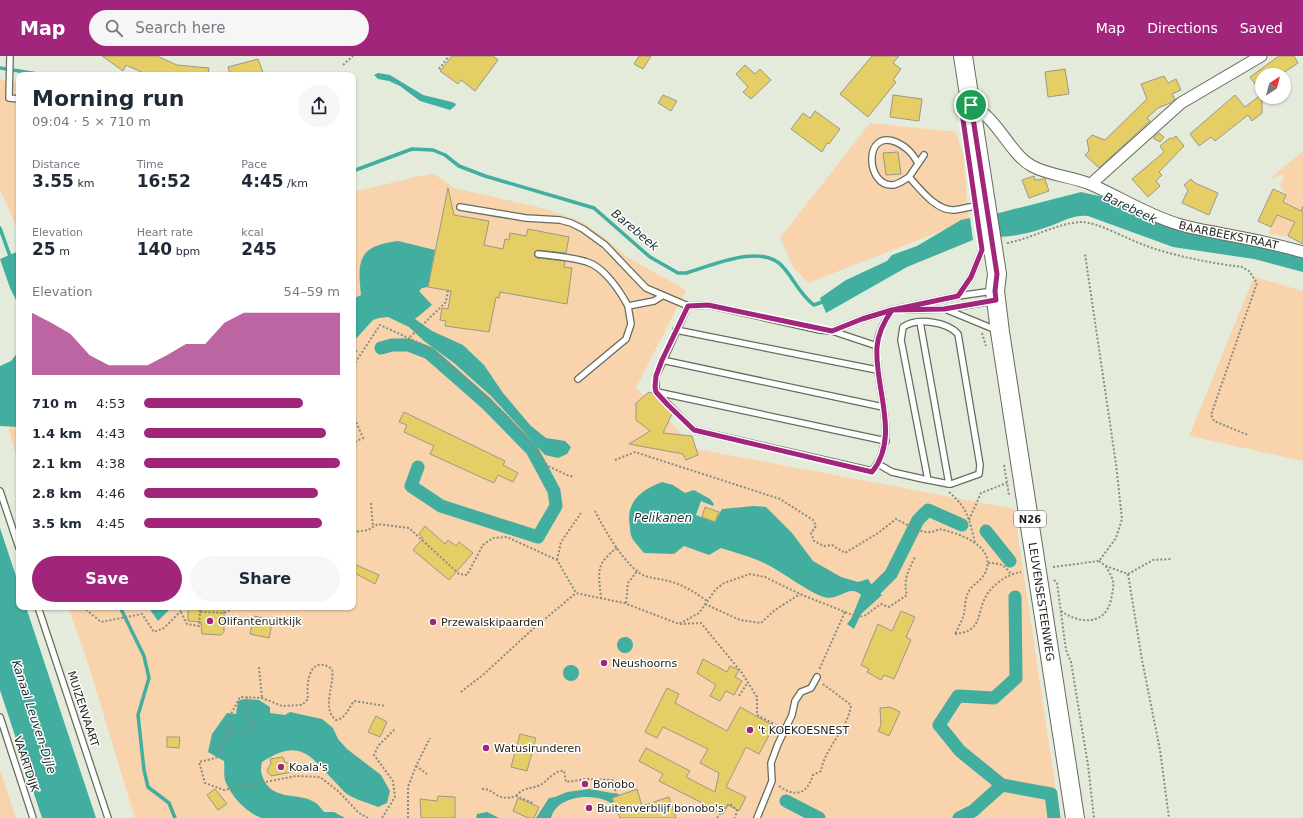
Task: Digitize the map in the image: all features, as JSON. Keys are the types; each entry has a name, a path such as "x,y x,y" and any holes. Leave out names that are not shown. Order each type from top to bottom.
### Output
{"main road":[{"name":"LEUVENSESTEENWEG","path":"953,56 966,105 987,248"},
{"name":"LEUVENSESTEENWEG","path":"963,56 966,105 976,206 987,248 997,274 996,296 1000,332 1075,818"}],"street":[{"path":"1091,184 1181,103 1261,56"},
{"name":"BAARBEEKSTRAAT","path":"966,105 984,114 1031,166 1042,171 1091,184 1156,216 1181,226 1270,243 1303,252"}],"lane":[{"path":"10,56 8,85 9,98 16,99"},
{"path":"918,163 913,153 905,146 890,140 882,140 876,144 872,152 872,163 879,180 885,184 893,185 909,177 924,155"},
{"path":"909,177 927,196 943,207 952,210 976,206"},
{"path":"460,207 526,218 560,220 571,223 583,229 605,245 646,288 688,306 708,305 832,331 877,346"},
{"path":"958,296 971,277 987,248"},
{"path":"538,254 588,262 607,276 618,289 628,306 631,324 626,339 578,379"},
{"path":"628,306 654,301 662,296"},
{"path":"832,331 862,319 892,310 958,296 996,296"},
{"path":"892,310 944,309 996,296"},
{"path":"688,306 656,376 656,392 694,430 872,472 878,464 886,441 887,433 877,370 877,346 885,320 892,310"},
{"path":"944,309 1000,332"},
{"path":"878,464 892,472 928,480 949,484 970,479 979,474 980,465 958,334 953,329 947,327 920,322 910,322 903,326 901,340 928,480"},
{"path":"920,322 949,484"},
{"path":"676,330 877,370"},
{"path":"662,360 883,407"},
{"path":"656,392 886,441"},
{"path":"0,491 16,539"},
{"name":"MUIZENVAART","path":"39,610 108,818"},
{"path":"756,818 772,781 771,763 792,715 795,701 801,692 810,688 817,677"},
{"name":"VAARTDIJK","path":"0,717 34,818"}],"path":[{"path":"343,65 353,56"},
{"path":"439,69 449,56"},
{"path":"987,248 1022,241 1062,226 1081,222 1116,232 1144,246 1242,267 1249,271 1257,283 1211,415 1214,422 1248,435"},
{"path":"1085,254 1117,472 1122,519 1116,538 1099,561"},
{"path":"410,337 446,302 448,290"},
{"path":"356,361 380,325 410,337 426,346 451,365 488,398 524,434 548,466 567,476 574,477"},
{"path":"356,422 363,438 356,442"},
{"path":"615,460 636,452 780,499 813,520 816,526 811,534 814,541 824,546 832,545 845,553 878,533 896,518 926,533 932,533 939,529 948,531 975,543 985,551 988,563 984,575 968,593 964,616 955,634 965,633 974,628 986,596 997,584 1011,574 1021,572"},
{"path":"969,520 981,493 1007,483"},
{"path":"944,488 962,504 969,520 975,543"},
{"path":"371,503 373,527"},
{"path":"595,511 604,528 618,547 643,575 658,580 671,581 685,587 706,603 740,620 761,623 775,610 800,594"},
{"path":"557,560 561,542 581,513"},
{"path":"356,532 368,530 378,524 409,528 459,574 467,575 483,544 493,538 507,538 557,560 576,593 626,603 679,624 701,622 748,682 757,697 757,714 785,730"},
{"path":"601,599 598,569 605,558 618,547"},
{"path":"679,624 699,613 716,589 724,583 750,574 765,577 800,594 860,618 866,617 881,604 889,607 907,595 905,586 906,576 915,557"},
{"path":"1054,567 1099,561 1106,566 1128,574 1153,560 1172,559"},
{"path":"988,563 1000,563 1006,567 1011,574"},
{"path":"1060,611 1067,616 1091,621 1104,616 1110,607 1113,593 1113,580 1106,566"},
{"path":"626,603 628,583 638,570"},
{"path":"1128,574 1154,726 1160,750 1169,818"},
{"path":"461,692 484,674 534,628 576,593"},
{"path":"86,610 101,622 142,614 154,632 164,628 181,612 187,624 199,626 200,612 224,613 230,610"},
{"path":"772,781 786,790 796,793 804,791 810,785 813,775 821,771 823,760 850,716 851,705 840,696 826,688 817,677 845,612"},
{"path":"368,818 359,813 338,791 320,776 296,776 224,790 205,783 199,762 216,758 229,729 230,716 235,703 240,697 262,698 282,706 302,705 308,699 307,680 315,667 320,665 327,666 332,669 333,676 329,704 333,717 336,720 342,719 347,714 354,702 386,706"},
{"path":"259,668 262,698"},
{"path":"739,696 748,682"},
{"path":"229,729 238,733 256,728 248,712 247,697"},
{"path":"382,818 395,797 392,781 374,755 378,746 396,729"},
{"path":"408,818 408,786 430,738"},
{"path":"416,766 427,774"},
{"path":"482,789 486,789 497,796 507,799 516,796 522,789 541,784 561,770 564,771 566,782 586,779 614,780 616,797"},
{"path":"516,796 533,803"},
{"path":"717,818 725,807 730,804 737,810 735,818"}],"shaded area":[{"path":"0,79 16,83 16,226 0,189"},
{"path":"870,123 956,132 963,154 969,218 961,220 949,228 808,283 793,267 780,238"},
{"path":"1303,151 1303,205 1288,236 1268,234 1277,215 1281,217 1287,204 1283,202 1286,195 1280,185 1284,176 1282,174 1279,177 1278,175 1274,179 1272,177"},
{"path":"433,173 454,188 546,209 584,223 605,238 627,257 686,290 636,388 697,449 1014,509 1060,818 135,818 86,657 69,610 356,610 356,191"},
{"path":"1254,277 1303,291 1303,461 1189,436"},
{"path":"16,403 16,457 9,430"},
{"path":"0,770 16,818 0,818"}],"water":[{"path":"378,73 390,75 423,95 456,104 450,110 420,101 400,86 389,81 378,79 374,75"},
{"path":"1081,192 1108,198 1178,230 1303,255 1303,272 1254,259 1173,247 1088,216 1074,217 1026,233 999,237 995,214"},
{"path":"970,218 973,240 907,267 826,313 820,298 846,280 887,261 892,255 917,246 961,220"},
{"path":"398,241 435,250 428,287 422,288 419,291 432,305 415,319 432,331 463,345 484,365 503,393 531,426 546,438 565,441 571,447 567,454 558,458 545,455 491,396 454,363 424,341 409,327 388,317 379,318 373,320 356,339 356,296 361,295 360,272 363,256 375,246"},
{"path":"16,252 16,300 10,288 0,259"},
{"path":"16,355 16,427 0,426 0,366 11,361"},
{"name":"Pelikanen","path":"662,482 673,485 685,493 694,490 710,499 714,504 713,506 701,501 696,515 715,522 722,509 754,506 766,507 792,533 813,561 841,577 858,582 868,579 875,590 882,595 861,614 854,629 847,624 851,619 861,595 857,592 848,592 829,598 824,597 818,595 762,562 721,548 709,555 684,546 674,554 644,553 631,536 629,518 630,511 632,504 641,493"},
{"name":"Kanaal Leuven-Dijle","path":"0,528 16,576 16,610 27,610 96,818 42,818 0,690"},
{"path":"150,610 169,610 158,621"},
{"path":"625,637 632,642 633,645 628,652 625,653 618,648 617,645 622,638"},
{"path":"568,665 574,665 579,670 577,679 574,681 568,681 563,676 563,670"},
{"path":"244,699 259,700 270,707 270,713 285,715 290,712 322,719 333,728 338,739 347,749 381,775 390,791 387,803 378,807 358,800 347,794 319,765 304,753 286,751 262,762 262,775 270,788 275,792 310,800 317,804 324,812 334,812 345,818 261,818 250,812 236,799 226,783 224,761 208,752 212,734 227,713 236,714 238,701"},
{"path":"589,789 618,794 630,802 617,808 601,799 581,797 571,799 562,804 555,810 551,818 536,818 549,798 567,792"},
{"path":"487,812 499,818 476,818 477,814"}],"building":[{"path":"102,56 157,56 177,65 209,68 208,72 141,72 126,65 123,71"},
{"path":"452,56 493,56 498,60 475,91 461,80 458,84 440,71"},
{"path":"639,56 651,56 643,69 634,64"},
{"path":"872,56 899,56 893,63 901,69 893,80 896,82 868,117 840,94"},
{"path":"1279,56 1294,56 1298,63 1290,68 1262,68"},
{"path":"258,59 263,72 229,72 228,67"},
{"path":"745,65 755,74 760,69 771,80 751,99 743,92 748,87 736,74"},
{"path":"1065,69 1069,94 1048,97 1045,72"},
{"path":"1255,73 1255,84 1250,77"},
{"path":"1164,76 1168,83 1176,79 1181,90 1172,94 1175,99 1158,108 1147,118 1150,121 1099,168 1085,155 1089,151 1087,140 1092,135 1105,140 1147,99 1141,84"},
{"path":"663,95 677,101 671,111 658,103"},
{"path":"893,95 922,99 919,121 890,117"},
{"path":"1235,95 1245,107 1255,99 1255,104 1262,104 1262,113 1252,121 1248,115 1215,141 1211,137 1199,146 1190,134"},
{"path":"815,111 840,129 829,144 827,143 822,152 791,129 803,113 810,118"},
{"path":"1159,133 1164,137 1160,142 1153,138"},
{"path":"1176,136 1184,146 1159,172 1162,175 1156,181 1160,186 1148,197 1132,179 1164,152 1160,146 1170,138 1172,139"},
{"path":"898,152 901,174 886,175 883,153"},
{"path":"1034,176 1035,180 1045,179 1049,191 1029,198 1022,180"},
{"path":"1191,179 1195,183 1218,193 1209,215 1182,203 1188,190 1184,185"},
{"path":"448,188 454,215 489,221 484,245 503,249 505,239 509,240 510,233 526,236 528,229 569,237 566,253 538,250 534,254 537,258 565,261 564,267 572,268 567,304 500,292 499,298 496,297 489,332 445,326 446,321 440,320 442,308 448,309 451,291 428,287"},
{"path":"1273,189 1286,195 1283,202 1301,211 1303,206 1303,244 1288,236 1295,222 1277,215 1271,227 1258,221"},
{"path":"649,392 652,393 672,414 663,433 692,436 698,455 686,460 683,454 629,444 650,431 636,420 636,403"},
{"path":"404,412 505,461 503,465 518,473 513,482 498,475 494,483 430,454 434,446 404,432 407,425 399,422"},
{"path":"705,507 719,512 715,522 702,517"},
{"path":"425,526 445,544 448,540 456,546 459,542 473,553 449,580 413,550 423,538 419,534"},
{"path":"356,565 379,575 375,584 356,574"},
{"name":"Olifantenuitkijk","path":"188,610 224,610 224,632 221,635 202,634 201,622 188,621"},
{"path":"901,611 915,617 906,637 911,640 894,679 884,675 881,680 867,672 869,669 861,665 878,624 892,631"},
{"path":"254,616 273,620 269,638 250,634"},
{"path":"703,659 727,672 730,666 739,670 735,677 742,681 734,695 726,691 720,701 710,696 716,685 697,673"},
{"path":"667,688 679,694 675,703 727,731 740,707 774,726 759,754 746,747 726,787 746,797 739,811 728,805 723,814 711,809 712,808 659,781 663,774 639,761 646,748 690,771 686,777 715,792 719,773 700,763 708,749 663,727 657,738 645,732"},
{"path":"890,707 900,712 889,736 878,731 881,725 880,708"},
{"path":"376,716 387,722 380,737 368,732"},
{"path":"520,734 536,738 527,771 511,767"},
{"path":"167,737 180,737 179,748 167,747"},
{"name":"Koala's","path":"283,757 285,762 292,764 294,768 292,772 271,776 267,771 271,763 270,759"},
{"path":"215,789 227,804 218,810 207,795"},
{"path":"637,789 642,806 669,797 676,818 620,818 612,798"},
{"path":"438,796 455,797 455,818 421,818 420,799 437,801"},
{"path":"518,798 539,807 534,818 528,818 513,811"}],"waterway":[{"name":"Barebeek","path":"0,68 25,72"},
{"name":"Barebeek","path":"356,170 412,149 433,150 445,155 459,166 485,176 594,208 650,257 678,273 686,273 736,258 762,256 774,260 783,267 805,297 814,305 825,301"},
{"name":"Barebeek","path":"0,228 11,259"},
{"path":"381,348 392,345 408,345 429,353 486,403 532,450 554,491 556,506 538,537 441,506 411,486 418,467"},
{"path":"875,590 891,574 918,520 928,510 962,525"},
{"path":"986,531 1010,561"},
{"path":"1002,785 960,751 939,725 958,696 994,698 1016,678 1015,597"},
{"path":"121,610 144,656 149,678 138,715 144,770 148,787 169,803 175,818"},
{"path":"959,818 973,811 1002,785 1051,794 1054,818"},
{"path":"786,801 819,818"}],"place":[{"name":"Olifantenuitkijk","path":"210,621"},
{"name":"Przewalskipaarden","path":"433,622"},
{"name":"Neushoorns","path":"604,663"},
{"name":"'t KOEKOESNEST","path":"750,730"},
{"name":"Watusirunderen","path":"486,748"},
{"name":"Koala's","path":"281,767"},
{"name":"Bonobo","path":"585,784"},
{"name":"Buitenverblijf bonobo's","path":"589,808"}],"route":[{"path":"971,105 961,106 982,250 971,277 958,296 892,310 862,319 832,331 820,330 708,305 688,306 662,360 656,376 655,387 656,392 694,430 872,472 878,464 886,441 887,433 877,370 877,346 885,320 892,310 944,309 996,300 995,291 997,274 971,105"}]}
